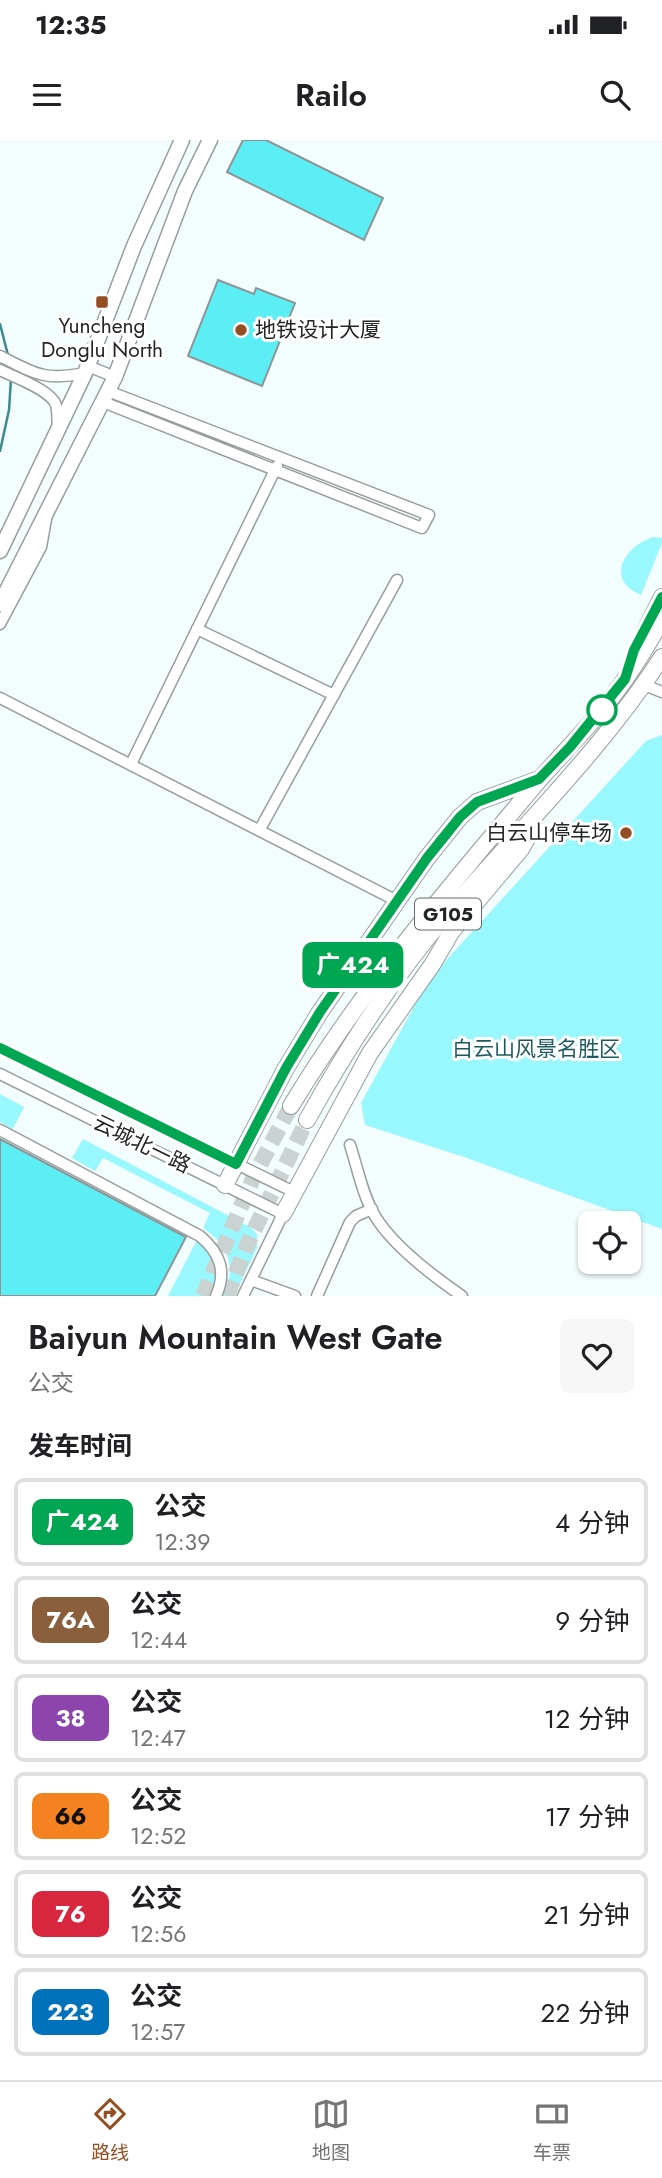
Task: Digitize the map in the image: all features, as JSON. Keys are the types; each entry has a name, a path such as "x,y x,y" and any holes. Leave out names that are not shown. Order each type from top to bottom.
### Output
{"highway":[{"path":"625,679 634,650 662,597"},
{"name":"G105","path":"291,1106 367,990 539,779 591,723 625,679 662,619"},
{"name":"G105","path":"307,1120 328,1083 402,973 445,917 612,725 662,657"},
{"path":"225,1185 300,1046 397,901 452,827 477,802 539,779"},
{"path":"283,1214 370,1053 432,965 452,931 521,849 551,796"}],"main road":[{"path":"0,551 87,370 134,246 182,140"},
{"path":"0,604 109,390 185,191 210,140"}],"street":[{"path":"0,356 45,377 63,378 87,370 109,390 275,470 422,528 429,515 109,390"},
{"path":"0,370 30,384 55,402 58,427"},
{"path":"131,764 281,458"},
{"path":"0,537 21,510"},
{"path":"0,624 41,547 47,515"},
{"path":"260,830 397,580"},
{"path":"197,629 334,695"},
{"path":"642,684 662,692"},
{"path":"0,698 397,901"},
{"name":"云城北一路","path":"0,1048 294,1192"},
{"name":"云城北一路","path":"0,1074 283,1214"},
{"path":"0,1130 200,1236 212,1246 222,1266 216,1296"},
{"path":"349,1145 372,1209 387,1234 441,1282 462,1296"},
{"path":"317,1296 349,1222 372,1209"},
{"path":"243,1296 283,1214"},
{"path":"251,1280 295,1296"}],"green space":[{"path":"653,537 662,538 662,543 641,595 623,581 622,564 633,548"},
{"name":"白云山风景名胜区","path":"662,735 662,1229 641,1221 641,1211 613,1211 467,1158 365,1125 361,1103 430,978 646,741"},
{"path":"0,1094 24,1107 13,1129 0,1122"},
{"path":"83,1139 250,1227 257,1234 257,1248 234,1296 223,1296 230,1266 224,1249 203,1228 210,1213 103,1158 95,1171 72,1158"},
{"path":"197,1240 210,1251 216,1265 216,1280 210,1296 168,1296"}],"building":[{"path":"243,140 266,140 383,198 364,240 227,172"},
{"name":"地铁设计大厦","path":"218,280 254,294 256,288 295,303 262,386 188,356"},
{"path":"0,1139 186,1237 155,1296 0,1296"}],"waterway":[{"path":"0,324 8,355"},
{"path":"0,451 9,410 11,379"}],"tunnel":[{"path":"203,1296 254,1176 291,1106"},
{"path":"227,1296 248,1243 307,1120"}],"bus line":[{"name":"广424","path":"0,1048 236,1164 286,1068 320,1012 427,858 460,817 477,802 539,779 570,747 625,679 634,650 662,597"}],"place":[{"name":"Yuncheng Donglu North","path":"102,302"},
{"name":"地铁设计大厦","path":"241,330"},
{"name":"白云山停车场","path":"626,833"}]}
